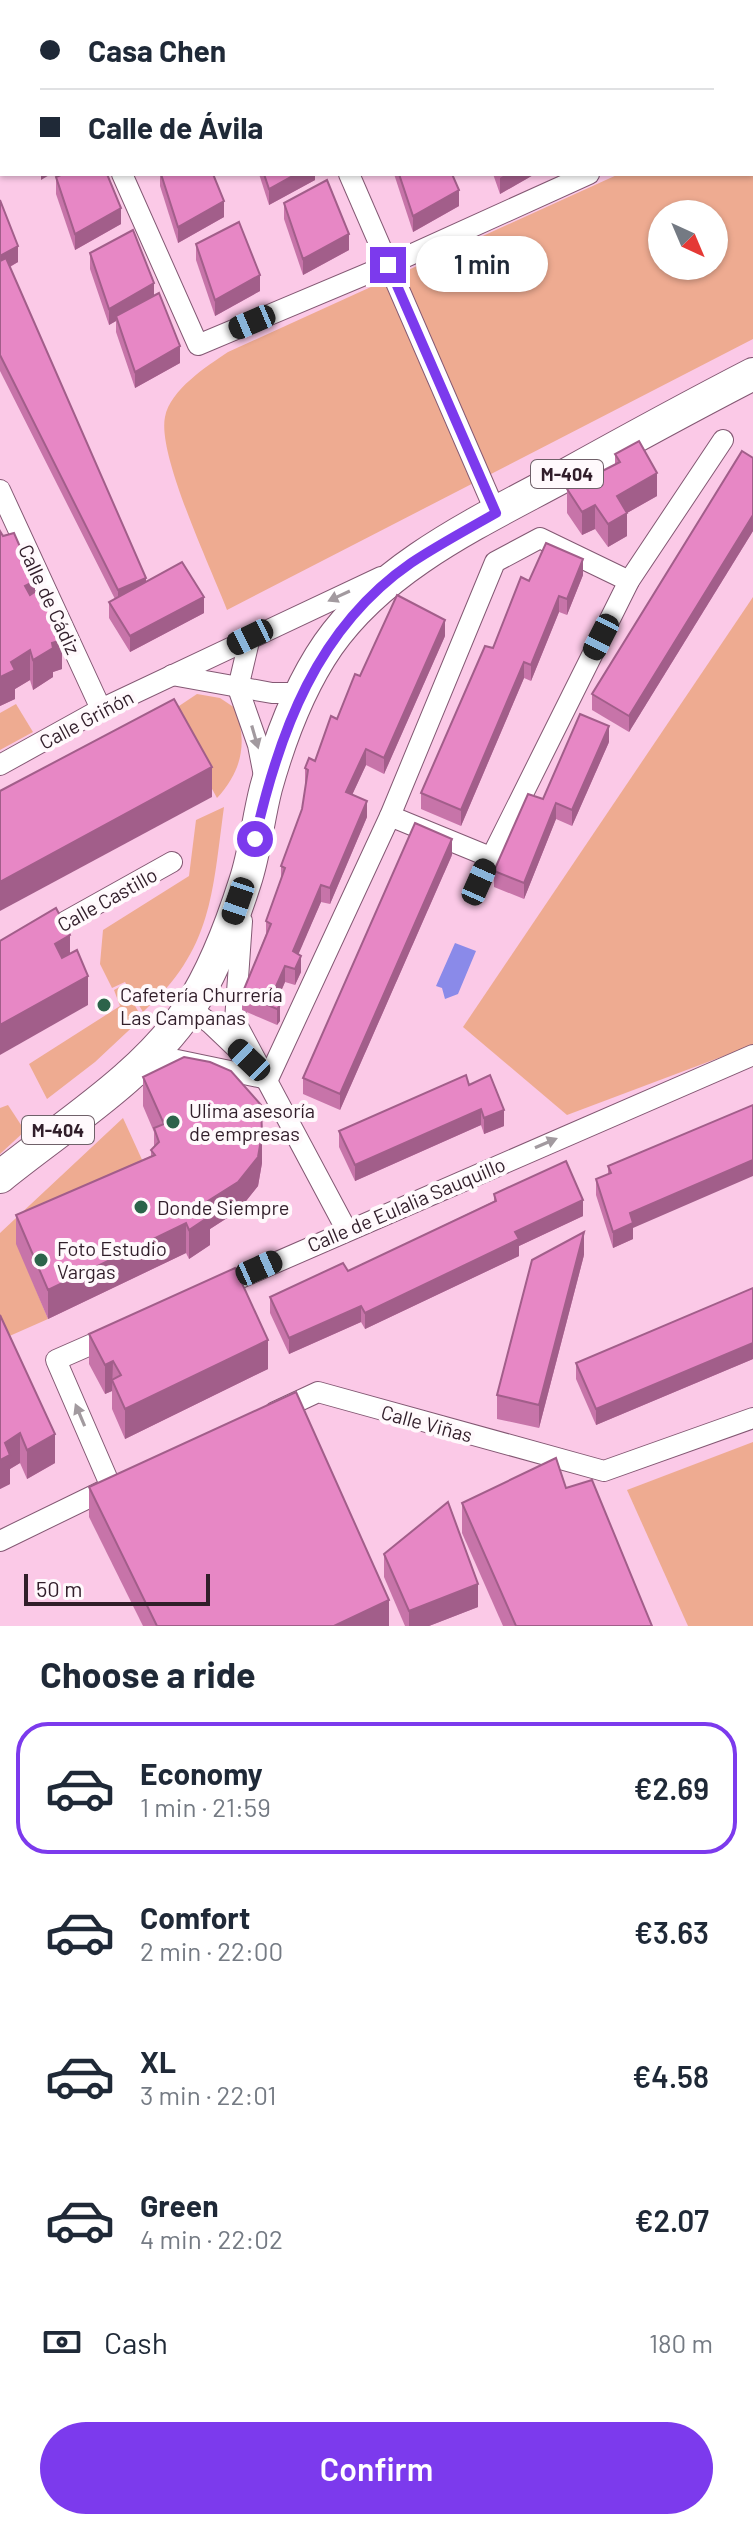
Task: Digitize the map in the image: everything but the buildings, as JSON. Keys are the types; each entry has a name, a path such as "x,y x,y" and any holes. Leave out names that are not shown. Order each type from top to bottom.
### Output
{"main road":[{"name":"M-404","path":"0,1177 118,1084 157,1048 189,1008 223,945 246,879 266,788 300,693 329,644 360,606 410,564 496,513 753,374"}],"street":[{"path":"123,176 198,345 388,265 583,176"},
{"path":"350,176 496,513"},
{"path":"479,882 629,581 723,440"},
{"name":"Calle de Cádiz","path":"0,490 101,709"},
{"path":"268,1079 390,816 495,562 540,538 629,581"},
{"name":"Calle Griñón","path":"0,765 101,709 410,564"},
{"path":"250,637 238,688 258,745 266,788"},
{"path":"172,675 238,688 300,693"},
{"path":"390,816 490,857"},
{"name":"Calle Castillo","path":"0,958 172,862"},
{"path":"246,879 235,1021 346,1229"},
{"path":"189,1008 210,1023 268,1079"},
{"name":"Calle de Eulalia Sauquillo","path":"201,1295 346,1229 753,1055"},
{"path":"118,1084 177,1060 268,1079"},
{"path":"0,1541 118,1484 56,1360 129,1328"},
{"name":"Calle Viñas","path":"262,1418 318,1392 604,1471 753,1418"}],"shaded area":[{"path":"615,176 753,176 753,339 227,610 177,484 165,435 168,407 182,388 228,352"},
{"path":"753,597 753,1045 567,1115 463,1027"},
{"path":"197,694 220,698 235,708 239,721 242,744 237,767 217,798 170,712"},
{"path":"16,704 33,732 0,750 0,713"},
{"path":"224,807 212,893 196,942 184,966 143,1012 125,982 112,988 100,964 103,930 189,876 196,820"},
{"path":"455,943 476,951 458,994 445,999 442,988 436,986"},
{"path":"123,985 142,1018 95,1062 47,1099 29,1064 120,1006 114,990"},
{"path":"8,1105 25,1131 0,1154 0,1108"},
{"path":"123,1118 149,1175 17,1244 48,1319 5,1338 0,1327 0,1233"},
{"path":"753,1442 753,1626 688,1626 627,1490"}],"place":[{"name":"Cafetería Churrería Las Campanas","path":"104,1005"},
{"name":"Ulima asesoría de empresas","path":"173,1122"},
{"name":"Donde Siempre","path":"141,1207"},
{"name":"Foto Estudio Vargas","path":"41,1260"}],"route":[{"path":"255,839 266,788 285,729 300,693 329,644 360,606 410,564 496,513 388,265"}]}
